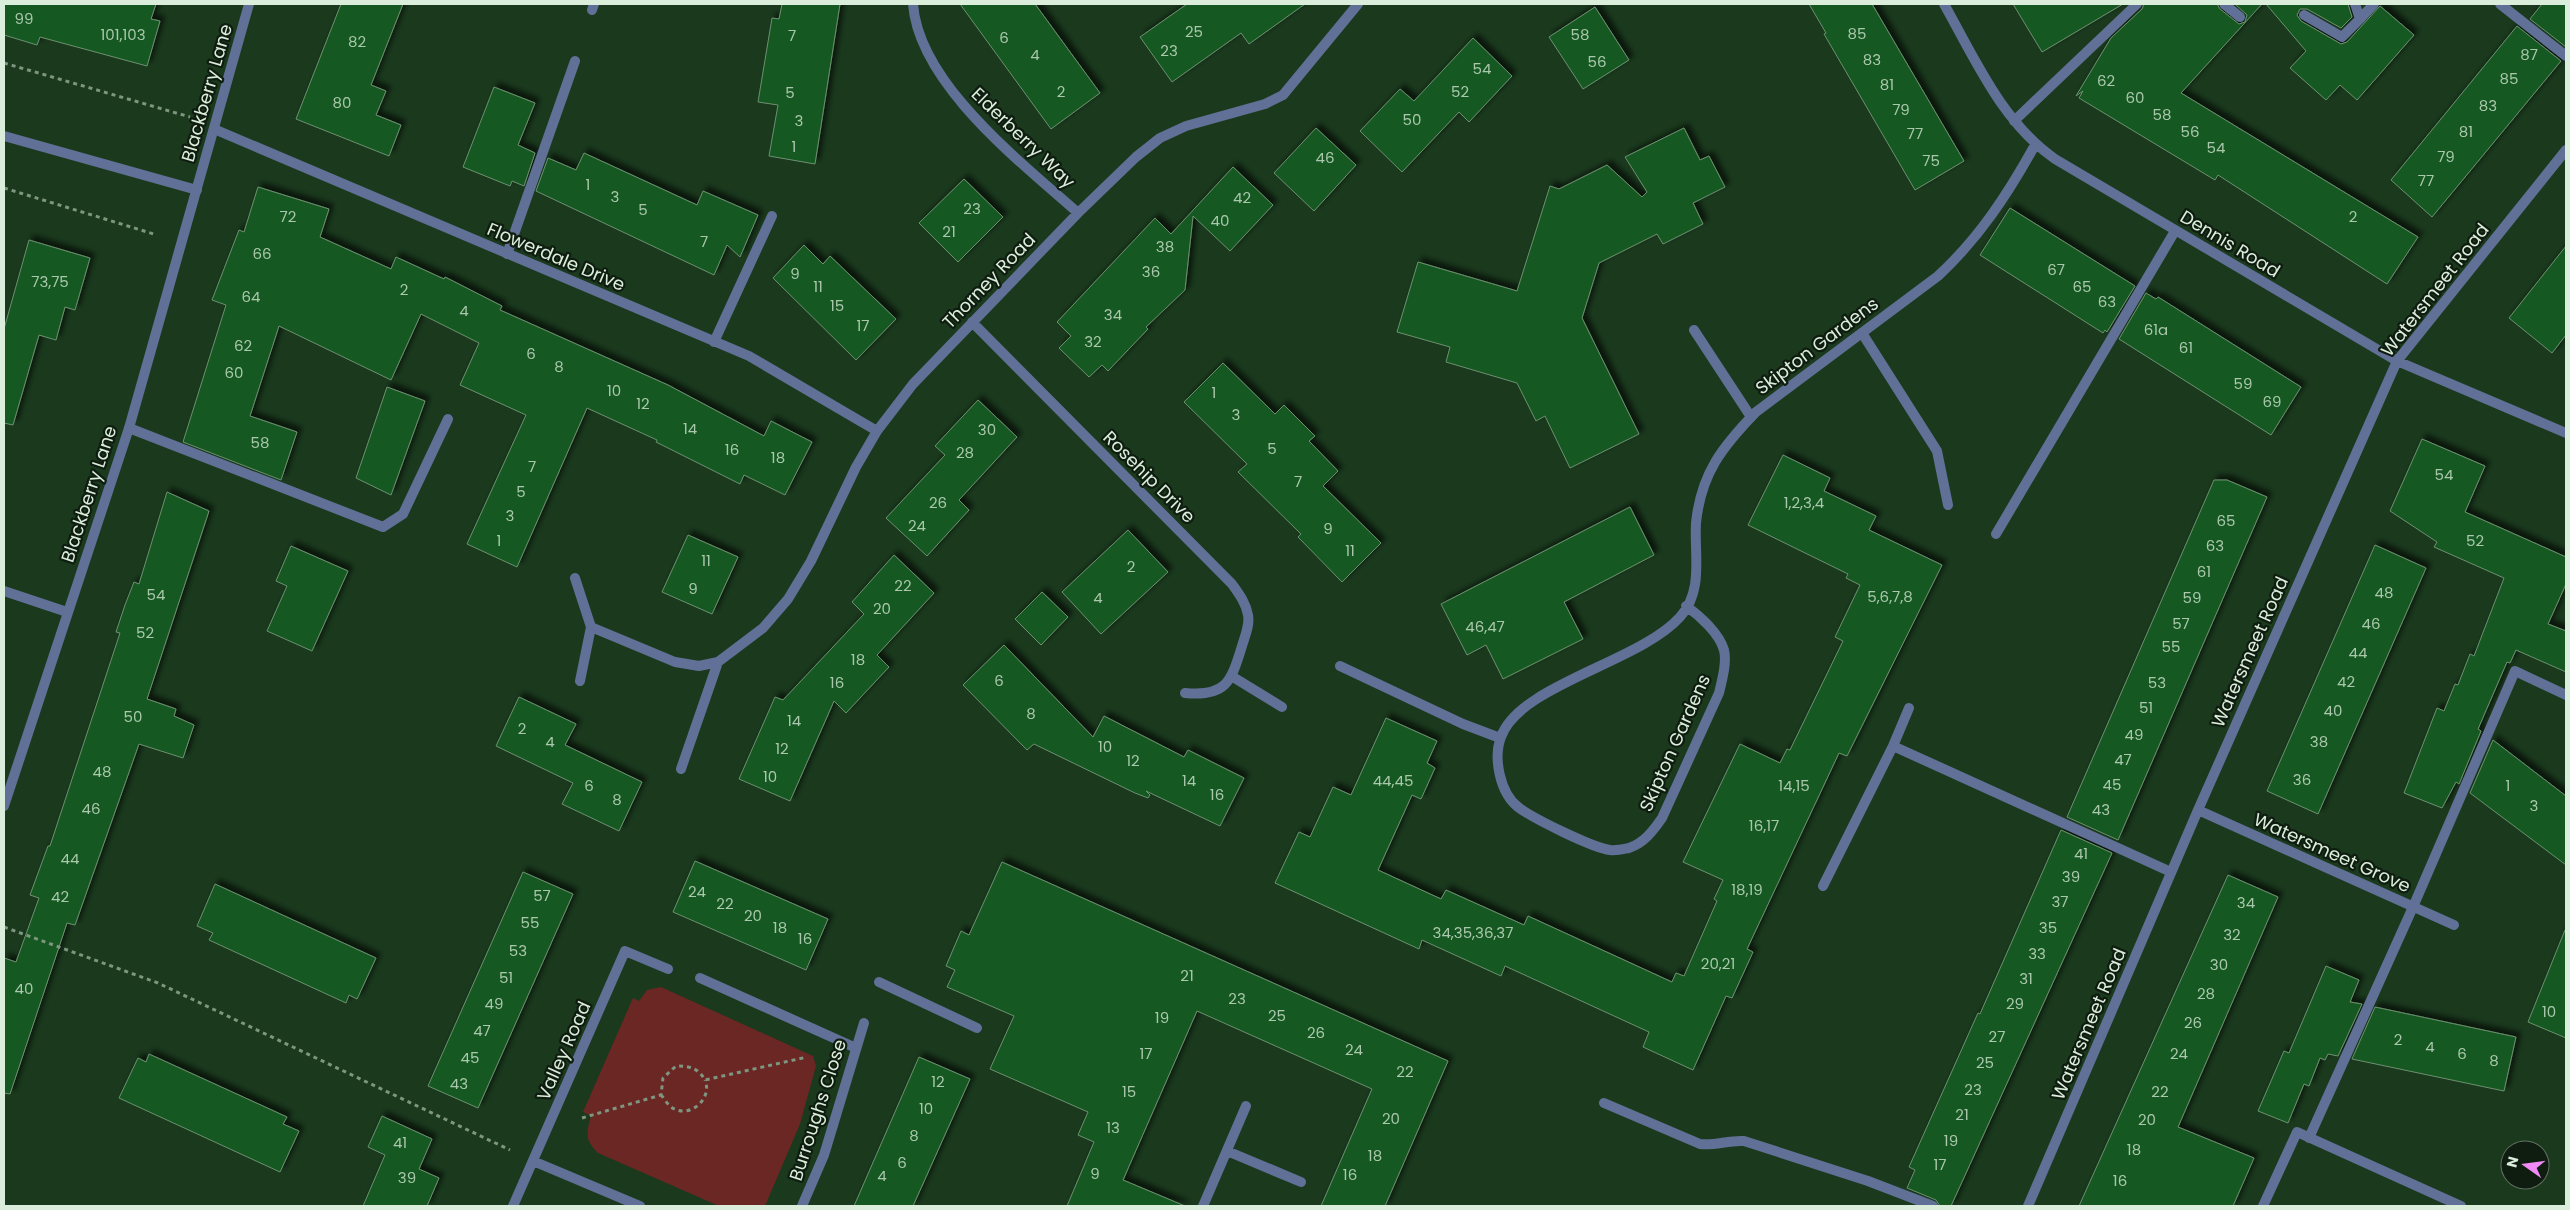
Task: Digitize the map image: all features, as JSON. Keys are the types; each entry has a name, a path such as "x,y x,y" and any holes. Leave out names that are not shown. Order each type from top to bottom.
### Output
{"street":[{"name":"Blackberry Lane","path":"4,806 129,428 249,4"},
{"name":"Elderberry Way","path":"913,4 914,16 923,46 950,88 978,121 1078,213"},
{"name":"Thorney Road","path":"591,627 675,662 699,666 718,662 763,628 788,599 811,560 856,467 877,431 913,384 972,322 1078,213 1136,157 1160,138 1186,126 1265,104 1283,94 1358,4"},
{"name":"Dennis Road","path":"1944,4 1994,92 2014,121 2035,145 2175,231 2397,361 2566,433"},
{"path":"2014,121 2137,4"},
{"path":"2224,4 2240,16"},
{"path":"2355,4 2360,19"},
{"path":"2304,15 2342,37 2374,4"},
{"path":"2500,4 2566,56"},
{"path":"507,254 575,61"},
{"name":"Flowerdale Drive","path":"214,126 507,254 748,356 877,431"},
{"name":"Blackberry Lane","path":"4,136 197,190"},
{"name":"Skipton Gardens","path":"1686,606 1708,626 1724,650 1724,672 1719,693 1662,818 1649,836 1630,848 1611,850 1595,846 1517,806 1505,788 1499,769 1498,746 1506,725 1532,701 1660,636 1682,616 1686,606 1693,593 1698,566 1696,523 1703,490 1714,461 1752,417 1938,276 1962,253 2014,185 2035,145"},
{"name":"Watersmeet Road","path":"2028,1206 2198,810 2397,361 2566,150"},
{"path":"714,342 772,216"},
{"path":"1996,534 2175,231"},
{"name":"Rosehip Drive","path":"972,322 1232,584 1245,603 1249,618 1233,677"},
{"path":"1694,330 1752,417"},
{"path":"1862,333 1937,451 1948,505"},
{"path":"129,428 382,527 403,514 448,420"},
{"path":"575,578 591,627 580,681"},
{"path":"4,591 67,612"},
{"path":"681,769 718,662"},
{"path":"1340,666 1463,724 1500,738"},
{"path":"2308,1138 2413,907 2515,671 2566,696"},
{"path":"1184,693 1204,695 1221,688 1233,677 1282,707"},
{"path":"1823,886 1893,746 1909,708"},
{"path":"1893,746 2171,872"},
{"name":"Watersmeet Grove","path":"2198,810 2454,925"},
{"name":"Valley Road","path":"513,1206 625,952 668,969"},
{"path":"700,978 854,1048"},
{"path":"879,982 977,1028"},
{"name":"Burroughs Close","path":"802,1206 824,1155 854,1048 864,1023"},
{"path":"1604,1103 1700,1144 1711,1145 1729,1140 1744,1141 1868,1181 1933,1206"},
{"path":"1203,1206 1246,1106"},
{"path":"2262,1206 2297,1132 2461,1206"},
{"path":"1227,1151 1301,1182"},
{"path":"533,1161 640,1206"}],"path":[{"path":"4,63 214,126"},
{"path":"4,188 182,242"},
{"path":"4,927 158,983 533,1161"},
{"path":"705,1080 854,1048"},
{"path":"676,1066 694,1068 700,1072 707,1086 704,1100 695,1109 683,1111 672,1108 661,1094 663,1078 676,1066"},
{"path":"548,1128 661,1094"}],"shaded area":[{"path":"661,987 813,1056 816,1066 800,1124 765,1206 719,1206 598,1153 589,1141 588,1127 591,1116 583,1112 633,998 639,1001 647,990"}],"building":[{"path":"4,4 156,4 151,19 160,21 147,66 40,37 37,45 4,35"},
{"path":"341,4 403,4 371,85 386,91 376,115 401,125 389,156 296,119"},
{"path":"782,4 840,4 815,164 769,156 778,105 758,102 772,18 779,19"},
{"path":"960,4 1035,4 1100,93 1051,129"},
{"path":"1187,4 1305,4 1249,44 1241,33 1172,82 1140,37"},
{"path":"1809,4 1872,4 1964,161 1915,190 1824,34 1826,33"},
{"path":"2013,4 2123,4 2042,52"},
{"path":"2144,4 2217,4 2220,9 2239,24 2245,22 2247,15 2235,4 2262,4 2181,93 2418,237 2387,284 2218,175 2215,180 2079,98 2083,91 2076,96 2111,38 2142,9"},
{"path":"2266,4 2348,4 2352,17 2341,28 2307,9 2300,9 2297,15 2301,21 2341,44 2347,42 2380,6 2414,35 2357,100 2340,85 2326,100 2290,68 2306,51"},
{"path":"2542,4 2566,4 2566,47 2530,19"},
{"path":"1595,7 1629,60 1583,89 1549,37"},
{"path":"2517,26 2561,61 2432,217 2391,180"},
{"path":"1473,38 1512,76 1469,122 1459,112 1402,172 1360,131 1400,89 1414,101"},
{"path":"494,87 535,103 518,145 535,153 524,186 512,181 510,186 463,167"},
{"path":"1316,128 1356,165 1314,211 1274,173"},
{"path":"1684,128 1700,160 1709,156 1725,187 1693,203 1703,224 1663,244 1657,234 1599,263 1582,318 1639,434 1570,468 1545,416 1536,421 1517,383 1446,362 1450,347 1397,332 1418,262 1517,291 1550,186 1559,189 1607,165 1642,197 1647,192 1625,157"},
{"path":"584,153 697,205 703,191 758,215 740,257 727,245 714,275 536,191 548,158 576,170"},
{"path":"1233,167 1273,205 1230,251 1193,216 1185,290 1146,327 1148,329 1108,371 1102,365 1089,377 1059,348 1071,336 1057,322 1155,218 1171,234"},
{"path":"964,179 1003,217 958,262 919,223"},
{"path":"258,187 329,209 320,237 391,269 396,257 444,279 445,277 502,306 500,310 668,385 764,436 771,421 812,442 785,495 744,475 740,484 656,442 657,440 587,408 517,567 467,544 526,415 460,385 479,343 421,314 391,380 279,326 250,416 297,432 281,480 183,442 226,305 212,300 239,230 244,232"},
{"path":"2010,208 2135,286 2107,332 2105,330 2103,333 1980,255"},
{"path":"29,240 90,258 75,310 65,307 56,340 39,335 13,425 4,423 4,329"},
{"path":"804,245 823,264 830,256 896,319 856,360 773,278"},
{"path":"2566,246 2566,335 2552,353 2509,318"},
{"path":"2146,293 2156,299 2158,297 2301,387 2271,435 2119,339"},
{"path":"1223,363 1275,414 1284,405 1315,436 1309,441 1338,471 1323,486 1381,543 1342,582 1298,537 1301,534 1238,472 1247,464 1184,402"},
{"path":"387,387 425,401 391,495 356,478"},
{"path":"978,400 1017,437 959,500 969,510 927,556 886,518 945,455 935,446"},
{"path":"2422,439 2485,466 2465,512 2566,557 2566,584 2548,624 2566,631 2566,672 2516,650 2510,663 2507,662 2478,729 2481,731 2459,784 2456,782 2442,808 2404,793 2437,708 2444,711 2455,684 2458,685 2470,654 2474,656 2504,578 2434,547 2437,542 2390,511"},
{"path":"1783,455 1830,478 1824,491 1876,516 1869,530 1942,565 1847,756 1839,753 1747,949 1753,952 1732,998 1726,996 1693,1070 1643,1047 1649,1032 1505,966 1501,976 1422,940 1419,949 1275,883 1299,832 1310,837 1333,787 1351,795 1386,718 1437,741 1427,763 1435,768 1421,799 1412,795 1378,870 1441,899 1446,890 1524,925 1528,916 1672,982 1676,973 1684,976 1717,901 1714,899 1723,880 1683,862 1740,744 1780,763 1787,749 1790,750 1843,641 1835,637 1860,585 1846,578 1848,574 1748,525"},
{"path":"2214,480 2227,480 2267,497 2118,840 2067,817"},
{"path":"167,492 209,511 147,699 176,709 174,716 194,725 183,758 139,744 75,925 67,923 10,1094 4,1093 4,958 16,962 39,898 30,895 48,846 50,846 120,633 116,632 125,605 134,582 139,584"},
{"path":"1630,507 1654,555 1564,602 1583,639 1503,679 1486,645 1467,655 1441,604"},
{"path":"1128,530 1168,572 1101,634 1062,592"},
{"path":"688,535 738,557 712,614 662,592"},
{"path":"2375,545 2426,568 2318,814 2267,791"},
{"path":"291,546 348,571 312,651 267,631 287,586 276,581"},
{"path":"894,555 934,593 877,655 889,667 846,713 834,701 790,801 739,779 775,697 783,700 864,614 852,602"},
{"path":"1042,592 1068,617 1041,645 1015,619"},
{"path":"1004,645 1093,737 1104,716 1184,757 1188,750 1244,778 1220,826 1146,791 1150,795 1148,798 1135,793 1034,744 1027,750 963,685"},
{"path":"519,697 576,724 565,745 642,782 619,831 562,804 573,783 496,746"},
{"path":"2493,740 2566,796 2566,865 2470,793"},
{"path":"2061,830 2112,853 1951,1206 1940,1206 1936,1200 1907,1188 1915,1170 1909,1167 1978,1013 1980,1014"},
{"path":"695,861 828,919 806,970 673,912"},
{"path":"1002,862 1448,1061 1385,1206 1321,1206 1372,1089 1197,1011 1123,1180 1185,1206 1067,1206 1094,1142 1078,1135 1088,1112 990,1069 1014,1016 947,987 955,970 946,966 961,931 969,935"},
{"path":"523,872 573,894 478,1108 428,1086"},
{"path":"2228,875 2278,897 2178,1127 2254,1158 2233,1206 2079,1206"},
{"path":"215,884 376,958 357,999 349,995 346,1003 209,940 213,933 197,926"},
{"path":"2566,931 2566,1038 2528,1022"},
{"path":"2326,966 2359,980 2350,1002 2362,1004 2338,1056 2328,1054 2325,1060 2320,1058 2309,1086 2304,1084 2288,1123 2258,1111 2284,1051 2289,1053"},
{"path":"2375,1007 2516,1037 2504,1091 2352,1059"},
{"path":"149,1054 287,1117 283,1124 299,1131 280,1172 119,1098 138,1058 146,1062"},
{"path":"919,1057 970,1079 913,1206 854,1206"},
{"path":"382,1116 432,1139 419,1169 439,1178 427,1206 363,1206 385,1155 368,1147"}]}
